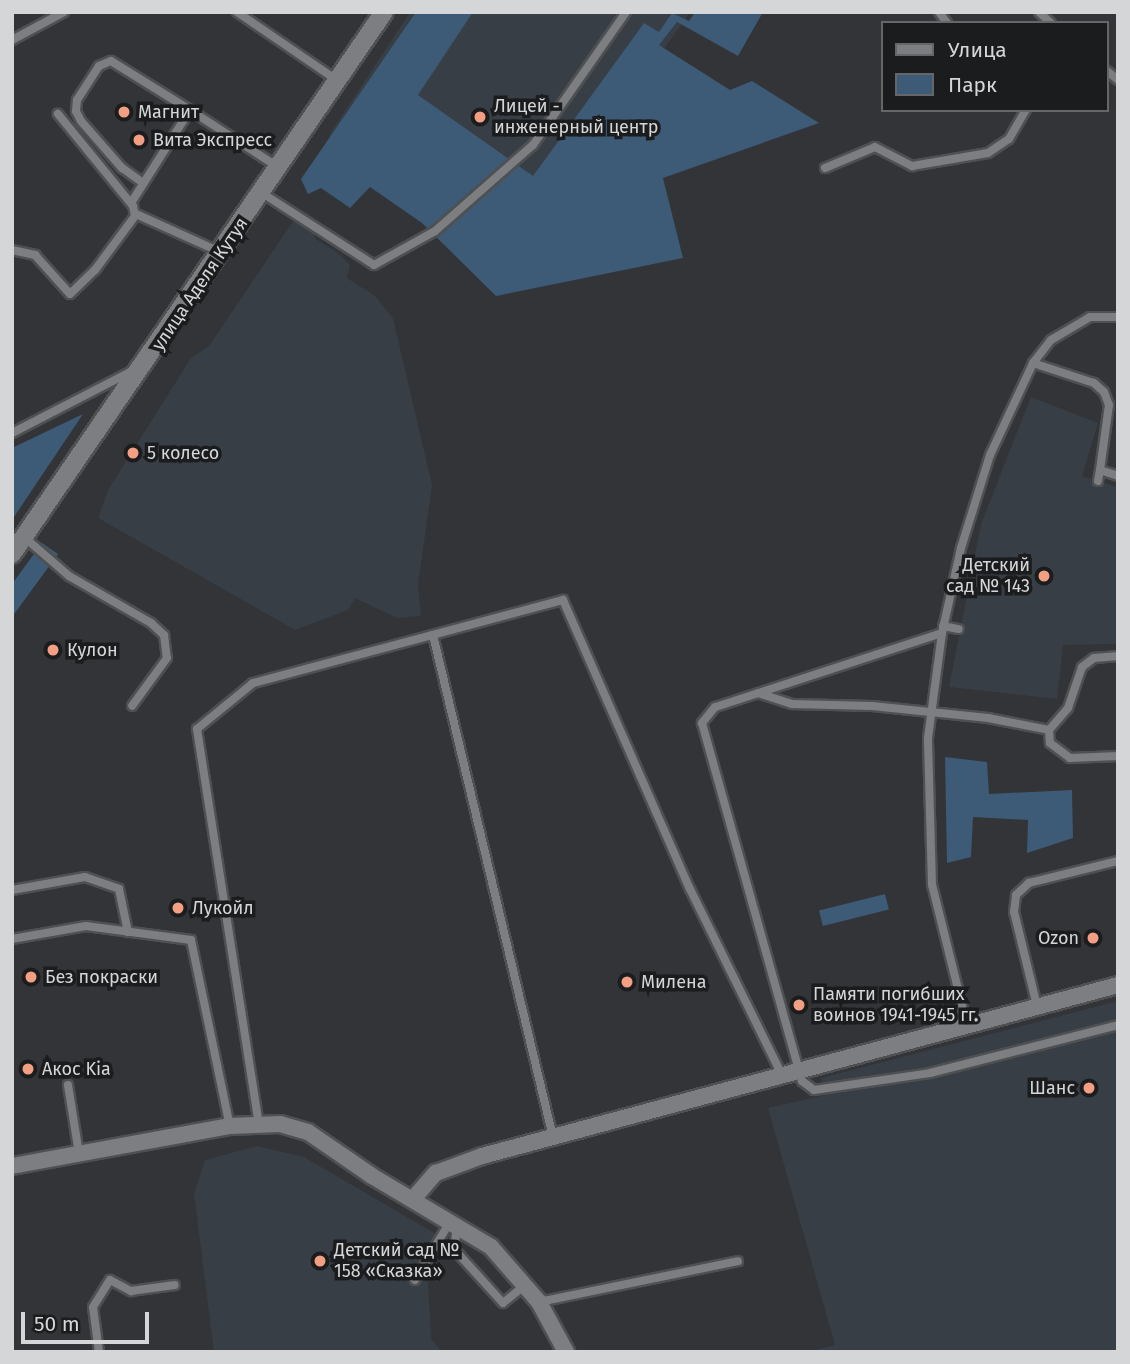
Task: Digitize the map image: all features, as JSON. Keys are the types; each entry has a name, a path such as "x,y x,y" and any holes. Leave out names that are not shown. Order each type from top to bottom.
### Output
{"street":[{"name":"улица Аделя Кутуя","path":"12,554 147,363 384,12"},
{"path":"413,1199 436,1173 553,1137 1118,985"},
{"path":"12,1166 230,1126 259,1125 308,1132 491,1247 539,1302 566,1352"}],"lane":[{"path":"12,40 64,12"},
{"path":"237,12 338,81"},
{"path":"262,193 374,265 435,231 533,145 626,12"},
{"path":"143,183 122,168 80,121 77,100 99,66 111,61 279,168"},
{"path":"131,202 190,110"},
{"path":"825,168 875,147 912,166 988,153 1009,139 1025,112"},
{"path":"58,114 131,202 136,214 220,252"},
{"path":"12,250 35,255 70,294 100,265 136,214"},
{"path":"967,1026 933,892 930,710 942,629 961,548 990,455 1033,363 1051,340 1090,317 1118,317"},
{"path":"12,433 147,363"},
{"path":"1033,363 1094,383 1104,392 1110,405 1098,481"},
{"path":"1100,470 1118,476"},
{"path":"24,537 69,576 151,623 164,635 167,658 132,706"},
{"path":"259,1125 197,729 253,683 563,600 690,889 782,1075"},
{"path":"959,629 942,629 709,710 703,731 799,1071 805,1085 814,1090 901,1077 1118,1025"},
{"path":"433,635 553,1137"},
{"path":"1118,656 1094,658 1082,667 1068,708 1049,730 1050,743 1070,758 1118,756"},
{"path":"758,693 792,704 930,710 1049,730"},
{"path":"1037,1006 1014,912 1016,895 1029,883 1118,861"},
{"path":"12,890 85,877 119,890 128,932"},
{"path":"12,939 86,926 191,940 230,1126"},
{"path":"68,1085 79,1154"},
{"path":"415,1280 454,1222"},
{"path":"454,1222 454,1249 503,1303 524,1285"},
{"path":"539,1302 738,1261"},
{"path":"99,1352 93,1307 110,1280 131,1291 175,1285"}],"shaded area":[{"name":"Лицей - инженерный центр","path":"410,12 690,12 530,240 435,212 329,135"},
{"path":"296,217 310,226 316,239 341,255 350,265 347,278 375,296 393,318 432,485 418,585 421,616 397,618 355,598 348,610 295,630 98,518 108,490 191,358 209,346"},
{"name":"Детский сад № 143","path":"1031,397 1098,423 1082,476 1118,487 1118,644 1063,645 1057,699 949,687 981,524"},
{"path":"1118,1001 1118,1352 808,1352 835,1345 768,1108 825,1095 821,1078"},
{"name":"Детский сад № 158 «Сказка»","path":"257,1146 304,1157 448,1241 428,1281 431,1338 442,1352 214,1352 194,1193 205,1160"}],"green space":[{"path":"416,12 473,12 418,95 533,176 644,23 659,32 672,13 689,21 695,12 763,12 738,56 677,22 659,45 730,90 752,81 819,123 663,178 683,258 496,296 422,223 370,187 350,208 321,188 308,194 301,179"},
{"path":"83,414 12,520 12,448"},
{"path":"42,543 58,554 12,617 12,584"},
{"path":"945,757 987,762 989,794 1072,790 1073,838 1027,853 1028,820 973,817 971,857 947,863"},
{"path":"885,894 889,910 823,926 819,910"}],"place":[{"name":"Магнит","path":"124,112"},
{"name":"Лицей - инженерный центр","path":"480,117"},
{"name":"Вита Экспресс","path":"139,140"},
{"name":"5 колесо","path":"133,453"},
{"name":"Детский сад № 143","path":"1044,576"},
{"name":"Кулон","path":"53,650"},
{"name":"Лукойл","path":"178,908"},
{"name":"Ozon","path":"1093,938"},
{"name":"Без покраски","path":"31,977"},
{"name":"Милена","path":"627,982"},
{"name":"Памяти погибших воинов 1941-1945 гг.","path":"799,1005"},
{"name":"Акос Kia","path":"28,1069"},
{"name":"Шанс","path":"1089,1088"},
{"name":"Детский сад № 158 «Сказка»","path":"320,1261"}]}
